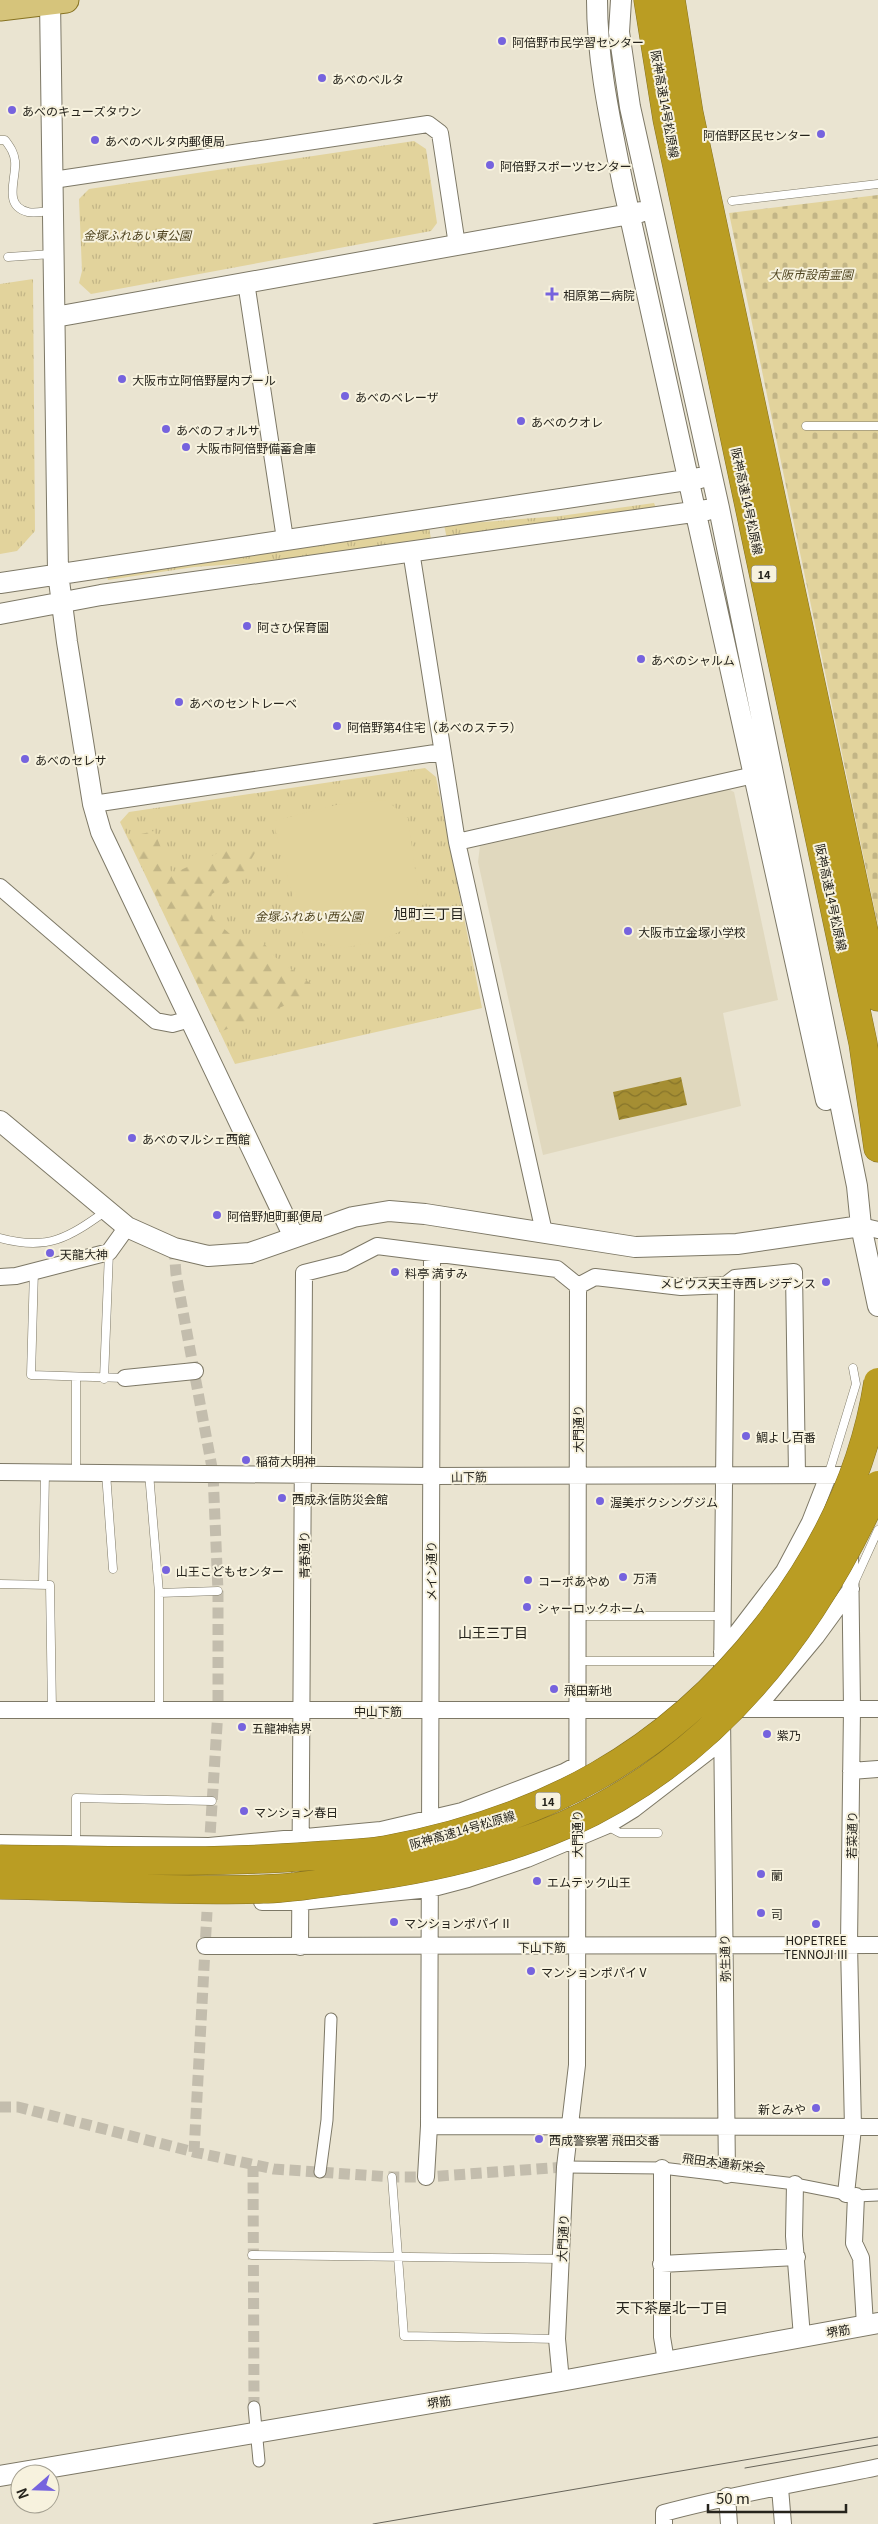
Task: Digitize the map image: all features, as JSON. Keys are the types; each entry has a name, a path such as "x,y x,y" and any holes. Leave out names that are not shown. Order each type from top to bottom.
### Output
{"highway":[{"name":"阪神高速14号松原線","path":"648,0 666,119 863,1043 878,1148"},
{"name":"阪神高速14号松原線","path":"671,0 689,113 878,997"},
{"name":"阪神高速14号松原線","path":"0,1859 264,1860 382,1850 435,1839 514,1814 555,1798 618,1765 699,1703 742,1658 791,1594 806,1571 841,1507 867,1435 878,1382"},
{"name":"14","path":"0,1885 265,1889 386,1875 438,1865 524,1841 565,1824 632,1788 671,1760 716,1724 764,1674 827,1587 859,1527 878,1484"}],"main road":[{"path":"0,8 56,0"}],"street":[{"path":"56,0 53,180 58,574 93,804 101,832 294,1237"},
{"path":"597,0 597,35 607,102 629,214 695,513 846,1189 870,1228"},
{"path":"621,0 619,32 629,98 719,508 857,1186 870,1228 878,1306"},
{"path":"53,180 428,124 440,134 457,245"},
{"path":"55,317 653,209"},
{"path":"246,282 285,539"},
{"path":"0,583 712,476"},
{"path":"0,614 101,595 695,513 719,508"},
{"path":"411,551 457,842 544,1232"},
{"path":"93,804 442,752"},
{"path":"457,842 754,775"},
{"path":"0,887 156,1021 172,1024 190,1020"},
{"path":"0,1121 127,1227 174,1248 208,1256 250,1253 353,1217 388,1211 425,1214 635,1247 737,1244 870,1228"},
{"path":"0,1277 16,1276 109,1252 127,1227"},
{"name":"青春通り","path":"300,1946 304,1273 344,1263 377,1246 432,1254"},
{"path":"432,1254 557,1269 578,1286 594,1277 681,1287 726,1285 735,1278 794,1272 797,1475"},
{"name":"メイン通り","path":"426,2178 430,1888 432,1254"},
{"name":"弥生通り","path":"726,1285 726,1475 722,1740 727,2176"},
{"name":"大門通り","path":"561,2381 558,2340 565,2167 568,2125 577,2065 576,1661 578,1286"},
{"path":"125,1378 196,1371"},
{"name":"山下筋","path":"0,1472 431,1476 577,1474 878,1475"},
{"name":"若菜通り","path":"848,1475 852,1709 849,1944 852,2128 851,2195 854,2243 861,2258 872,2324"},
{"path":"722,1656 784,1571 810,1522 828,1476"},
{"path":"756,1709 816,1637 851,1589"},
{"name":"中山下筋","path":"0,1710 878,1709"},
{"path":"0,1898 300,1902 430,1888 485,1873 576,1840 607,1826 634,1809 722,1740"},
{"path":"0,1843 209,1846 381,1830 462,1810 506,1795 577,1765"},
{"path":"851,1771 878,1769"},
{"path":"207,1892 209,1855"},
{"name":"下山下筋","path":"205,1946 878,1945"},
{"path":"320,2172 327,2120 331,2019"},
{"path":"428,2126 878,2127"},
{"name":"飛田本通新栄会","path":"565,2167 662,2168 795,2184 851,2195 878,2195"},
{"path":"662,2168 662,2337 666,2361"},
{"path":"795,2184 794,2236 802,2337"},
{"path":"661,2264 797,2257"},
{"name":"堺筋","path":"0,2476 561,2381 872,2324"},
{"path":"254,2407 258,2461"},
{"path":"664,2524 664,2513 727,2496 780,2488 878,2467"},
{"path":"780,2488 783,2524"},
{"path":"727,2496 729,2524"}],"lane":[{"path":"0,140 5,140 13,150 16,163 11,194 18,207 29,212 54,211"},
{"path":"732,201 878,184"},
{"path":"8,257 54,254"},
{"path":"806,426 878,426"},
{"path":"0,1238 15,1242 55,1240 72,1235 106,1211"},
{"path":"104,1379 109,1252"},
{"path":"34,1270 31,1375 104,1379 125,1378"},
{"path":"828,1476 856,1384 853,1368"},
{"path":"76,1377 76,1472"},
{"path":"43,1585 45,1473"},
{"path":"106,1473 113,1569"},
{"path":"149,1473 159,1593 158,1709"},
{"path":"851,1589 878,1530"},
{"path":"0,1584 50,1585 52,1710"},
{"path":"159,1593 218,1591"},
{"path":"577,1616 723,1616"},
{"path":"576,1661 722,1656"},
{"path":"76,1844 76,1798 212,1801"},
{"path":"607,1826 620,1833 658,1833"},
{"path":"392,2177 404,2336 558,2340"},
{"path":"252,2255 561,2259"}],"shaded area":[{"name":"大阪市立金塚小学校","path":"728,789 734,792 778,1000 723,1013 741,1106 543,1155 478,862 480,846"}],"green space":[{"name":"金塚ふれあい東公園","path":"414,141 426,149 437,223 431,231 91,294 79,283 82,271 79,199 89,189"},
{"name":"大阪市設南霊園","path":"878,195 878,926 729,213"},
{"path":"33,279 35,531 17,551 0,554 0,284"},
{"path":"654,503 656,508 447,539 444,525 560,516"},
{"path":"429,527 431,539 294,560 194,567 108,580 106,573"},
{"name":"金塚ふれあい西公園","path":"425,768 436,777 482,1008 235,1064 120,822 129,812"},
{"path":"386,800 408,818 418,891 410,927 379,941 343,948 304,939 273,821 336,805"},
{"path":"154,831 172,874 226,851 248,848 256,851 244,872 212,894 209,902 213,919 230,934 259,937 275,957 315,987 313,994 220,1032 128,837"}],"water":[{"path":"681,1077 687,1105 619,1120 613,1092"}],"tunnel":[{"path":"174,1248 176,1274 213,1473 218,1591 218,1710 210,1836"},
{"path":"194,2152 207,1912"},
{"path":"0,2107 18,2107 194,2152 274,2169 392,2177 426,2177 565,2167"},
{"path":"253,2166 254,2407"}],"tram line":[{"path":"373,2524 878,2437"},
{"path":"745,2468 878,2445"}],"place":[{"name":"阿倍野市民学習センター","path":"502,41"},
{"name":"あべのベルタ","path":"322,78"},
{"name":"あべのキューズタウン","path":"12,110"},
{"name":"阿倍野区民センター","path":"821,134"},
{"name":"あべのベルタ内郵便局","path":"95,140"},
{"name":"阿倍野スポーツセンター","path":"490,165"},
{"name":"相原第二病院","path":"552,294"},
{"name":"大阪市立阿倍野屋内プール","path":"122,379"},
{"name":"あべのベレーザ","path":"345,396"},
{"name":"あべのクオレ","path":"521,421"},
{"name":"あべのフォルサ","path":"166,429"},
{"name":"大阪市阿倍野備蓄倉庫","path":"186,447"},
{"name":"阿さひ保育園","path":"247,626"},
{"name":"あべのシャルム","path":"641,659"},
{"name":"あべのセントレーベ","path":"179,702"},
{"name":"阿倍野第4住宅（あべのステラ）","path":"337,726"},
{"name":"あべのセレサ","path":"25,759"},
{"name":"大阪市立金塚小学校","path":"628,931"},
{"name":"あべのマルシェ西館","path":"132,1138"},
{"name":"阿倍野旭町郵便局","path":"217,1215"},
{"name":"天龍大神","path":"50,1253"},
{"name":"料亭 満すみ","path":"395,1272"},
{"name":"メビウス天王寺西レジデンス","path":"826,1282"},
{"name":"鯛よし百番","path":"746,1436"},
{"name":"稲荷大明神","path":"246,1460"},
{"name":"西成永信防災会館","path":"282,1498"},
{"name":"渥美ボクシングジム","path":"600,1501"},
{"name":"山王こどもセンター","path":"166,1570"},
{"name":"万清","path":"623,1577"},
{"name":"コーポあやめ","path":"528,1580"},
{"name":"シャーロックホーム","path":"527,1607"},
{"name":"飛田新地","path":"554,1689"},
{"name":"五龍神結界","path":"242,1727"},
{"name":"紫乃","path":"767,1734"},
{"name":"マンション春日","path":"244,1811"},
{"name":"蘭","path":"761,1874"},
{"name":"エムテック山王","path":"537,1881"},
{"name":"司","path":"761,1913"},
{"name":"マンションポパイⅡ","path":"394,1922"},
{"name":"HOPETREE TENNOJI Ⅲ","path":"816,1924"},
{"name":"マンションポパイⅤ","path":"531,1971"},
{"name":"新とみや","path":"816,2108"},
{"name":"西成警察署 飛田交番","path":"539,2139"}],"district":[{"name":"旭町三丁目","path":"429,913"},
{"name":"山王三丁目","path":"493,1632"},
{"name":"天下茶屋北一丁目","path":"672,2307"}]}
